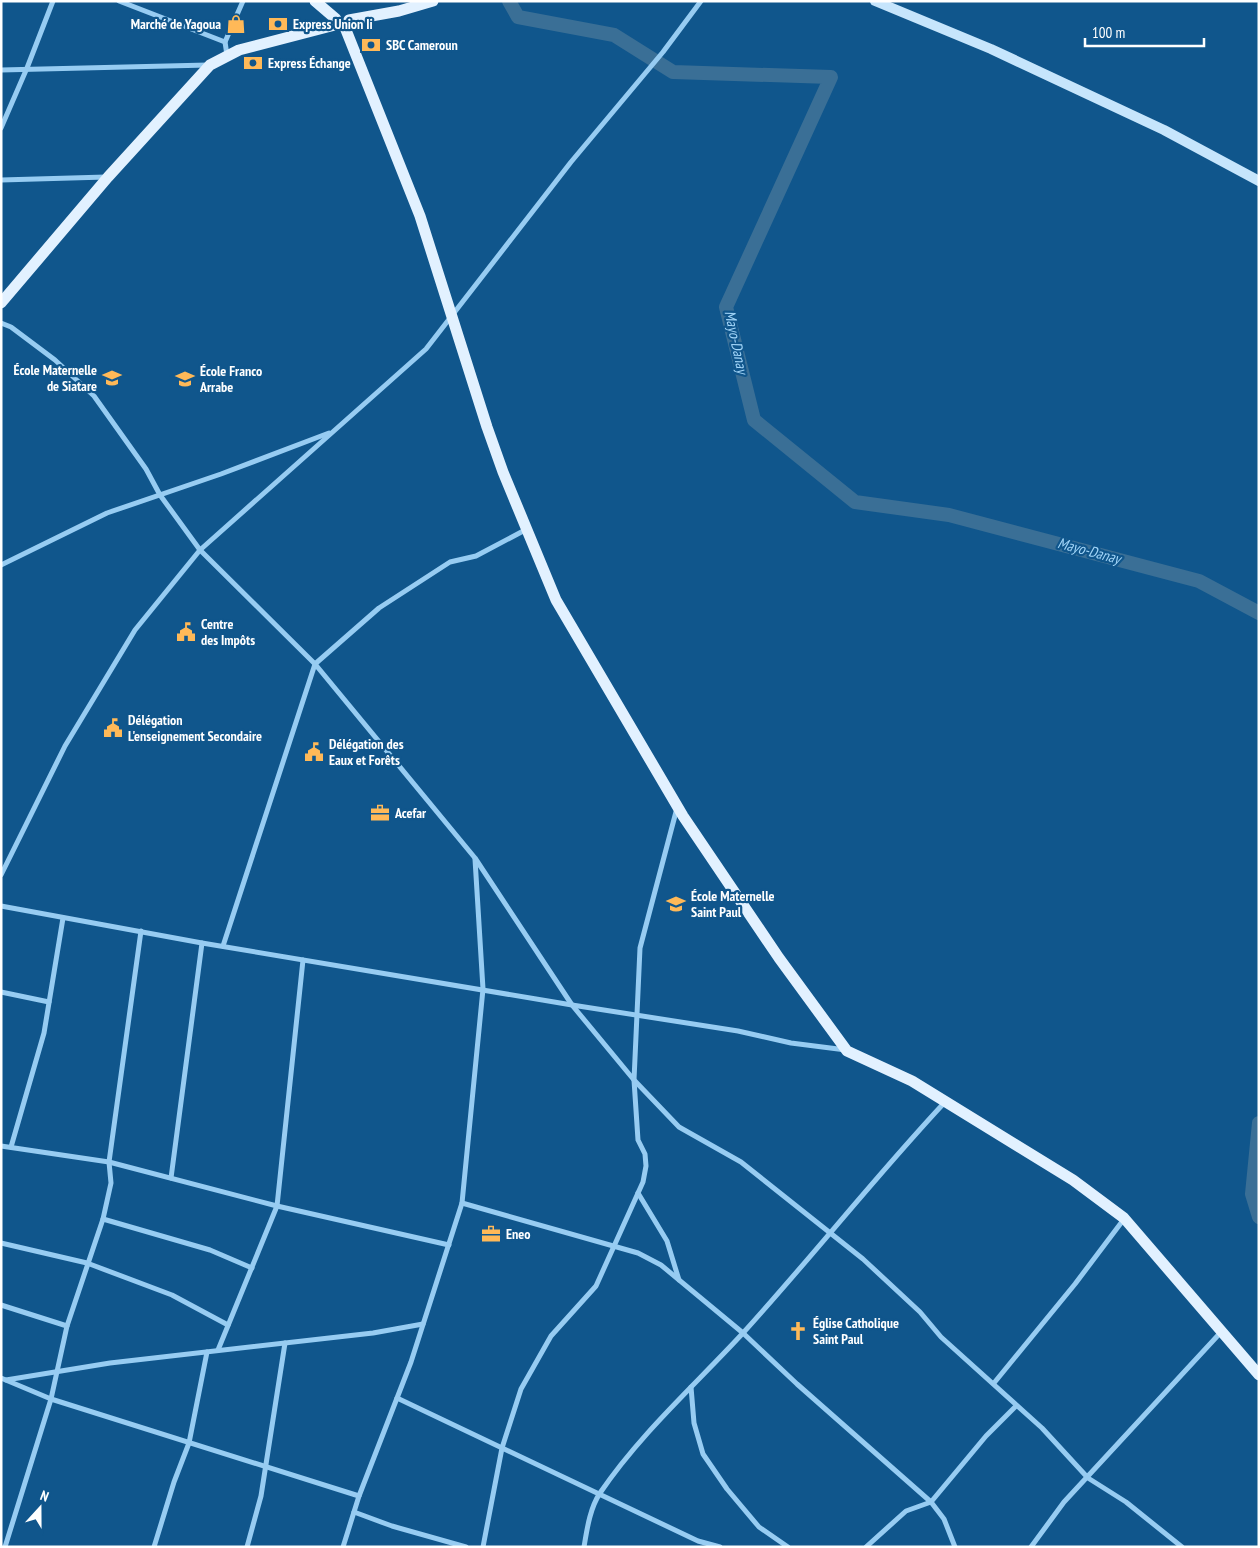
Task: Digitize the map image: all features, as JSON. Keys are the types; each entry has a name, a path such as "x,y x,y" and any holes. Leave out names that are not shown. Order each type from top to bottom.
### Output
{"main road":[{"path":"315,1 336,22 338,30 348,25 433,1"},
{"path":"876,1 991,49 1164,130 1259,181"},
{"path":"1,303 108,177 210,65 227,55 336,22"},
{"path":"348,25 420,216 486,427 556,600 677,806 778,958 848,1050 912,1081 1073,1180 1124,1218 1259,1375"}],"street":[{"path":"1,128 28,68 52,1"},
{"path":"119,1 225,42"},
{"path":"227,55 225,42 243,1"},
{"path":"1,875 65,746 135,630 200,550 414,362 452,318 571,162 663,52 701,1"},
{"path":"1,70 210,65"},
{"path":"1,180 108,177"},
{"path":"1,324 11,327 54,360 94,396 146,469 160,495 200,550 316,664 475,858 572,1005 634,1080 680,1127 741,1162 881,1275 920,1312 941,1336 994,1383 1088,1478 1126,1502 1182,1547"},
{"path":"1,565 106,513 221,474 334,431"},
{"path":"223,946 316,664 379,608 450,562 476,556 527,529"},
{"path":"483,1547 502,1448 521,1389 539,1354 571,1311 596,1286 638,1193 646,1166 645,1154 638,1140 634,1080 640,948 677,806"},
{"path":"342,1547 423,1324 462,1203 483,989 475,858"},
{"path":"1,906 202,943 738,1031 791,1043 848,1050"},
{"path":"11,1147 38,1059 63,918"},
{"path":"5,1547 51,1399 67,1326 103,1219 111,1182 110,1162 141,931"},
{"path":"171,1178 202,943"},
{"path":"218,1350 277,1206 303,960"},
{"path":"1,992 49,1002"},
{"path":"584,1547 587,1527 598,1494 640,1442 743,1333 896,1155 945,1102"},
{"path":"1,1146 110,1162 277,1206 450,1245"},
{"path":"638,1193 667,1241 679,1280"},
{"path":"462,1203 615,1246 652,1259 743,1333 797,1384 931,1502 944,1519 955,1547"},
{"path":"994,1383 1075,1284 1124,1218"},
{"path":"103,1219 210,1250 252,1268"},
{"path":"1,1243 87,1263 172,1295 228,1325"},
{"path":"1,1305 67,1326"},
{"path":"4,1379 218,1350 373,1333 423,1324"},
{"path":"1031,1547 1064,1502 1223,1331"},
{"path":"247,1547 261,1496 285,1343"},
{"path":"154,1547 174,1482 190,1443 207,1352"},
{"path":"4,1379 51,1399 266,1465 359,1496"},
{"path":"691,1387 694,1424 703,1454 727,1489 759,1527 788,1547"},
{"path":"397,1398 698,1541 720,1547"},
{"path":"866,1547 906,1511 931,1502 986,1436 1016,1406"},
{"path":"354,1512 392,1526 466,1547"}],"waterway":[{"name":"Mayo-Danay","path":"509,1 518,17 614,35 673,72 831,77 726,307 754,420 855,502 949,515 1199,581 1259,613"},
{"name":"Mayo-Danay","path":"1259,1123 1252,1194 1259,1217"}],"place":[{"name":"Marché de Yagoua","path":"236,24"},
{"name":"Express Union Ii","path":"278,24"},
{"name":"SBC Cameroun","path":"371,45"},
{"name":"Express Échange","path":"253,63"},
{"name":"École Maternelle de Siatare","path":"112,378"},
{"name":"École Franco Arrabe","path":"185,379"},
{"name":"Centre des Impôts","path":"186,632"},
{"name":"Délégation L'enseignement Secondaire","path":"113,728"},
{"name":"Délégation des Eaux et Forêts","path":"314,752"},
{"name":"Acefar","path":"380,813"},
{"name":"École Maternelle Saint Paul","path":"676,904"},
{"name":"Eneo","path":"491,1234"},
{"name":"Église Catholique Saint Paul","path":"798,1331"}]}
